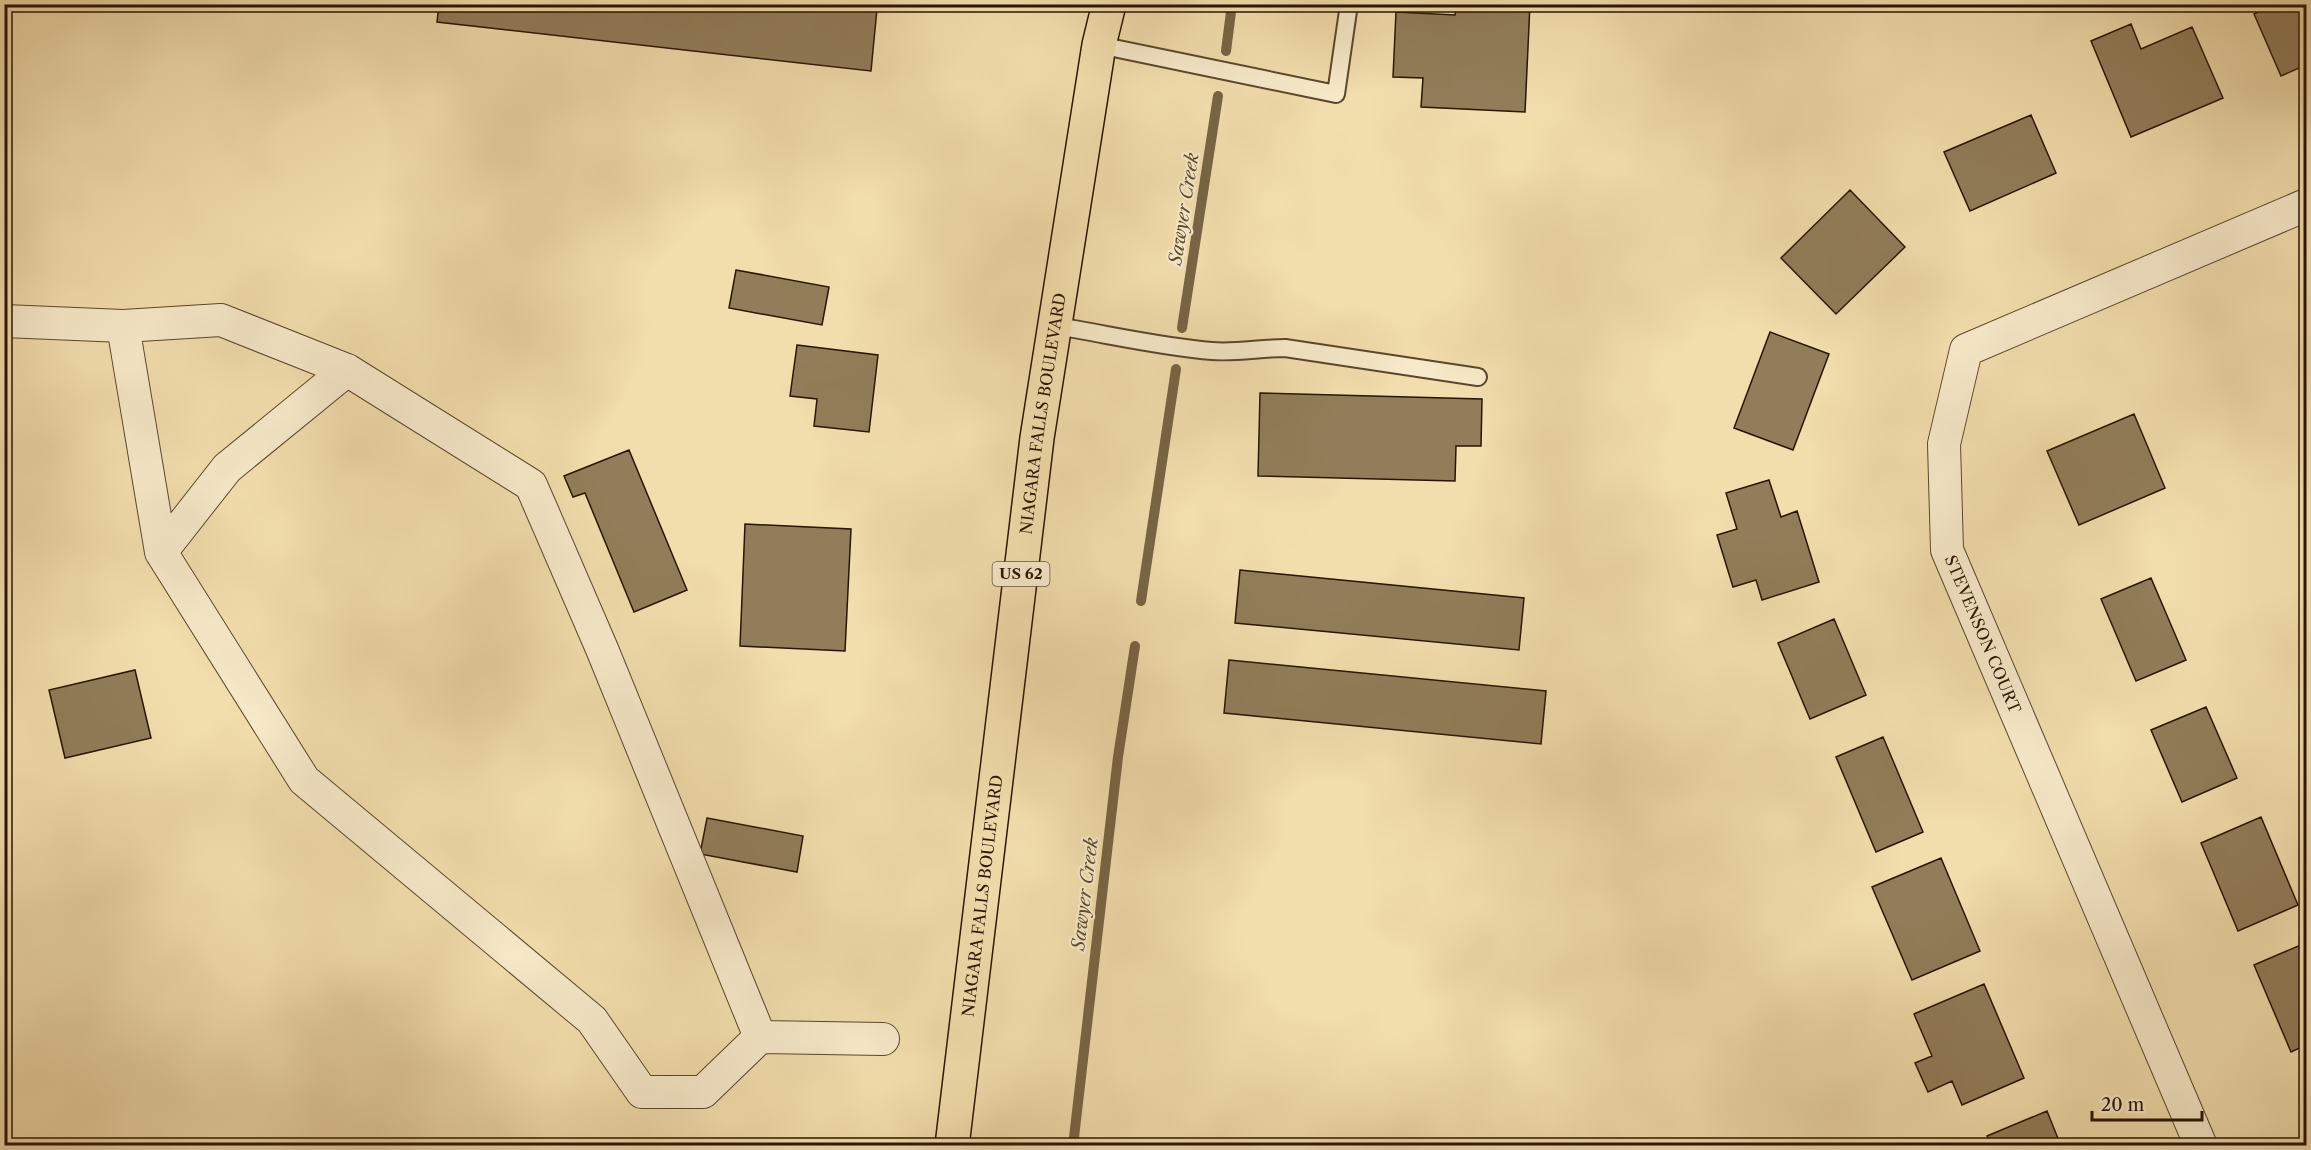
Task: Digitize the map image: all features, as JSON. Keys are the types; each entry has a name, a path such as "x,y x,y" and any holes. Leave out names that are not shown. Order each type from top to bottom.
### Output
{"main road":[{"name":"NIAGARA FALLS BOULEVARD","path":"952,1146 1037,438 1100,45 1109,4"}],"street":[{"name":"STEVENSON COURT","path":"2201,1146 1947,550 1944,444 1966,350 2307,205"},
{"path":"4,321 123,326 221,320 347,370 531,485 602,649 760,1037"},
{"path":"123,326 160,552 303,780 592,1020 642,1092 703,1092 760,1037 883,1039"},
{"path":"160,552 226,468 347,370"}],"lane":[{"path":"1100,45 1336,94 1349,4"},
{"path":"1056,326 1210,351 1239,352 1262,348 1286,348 1478,377"}],"building":[{"path":"439,4 837,4 877,9 871,71 437,22"},
{"path":"1456,4 1530,4 1525,112 1421,107 1423,78 1393,77 1396,12 1455,15"},
{"path":"2276,4 2306,4 2306,65 2281,76 2254,14"},
{"path":"2131,24 2141,49 2192,27 2223,98 2131,137 2091,41"},
{"path":"2031,115 2056,173 1970,211 1944,152"},
{"path":"1850,190 1905,247 1836,314 1781,258"},
{"path":"736,270 829,287 822,325 729,308"},
{"path":"1770,332 1829,354 1793,450 1734,428"},
{"path":"797,345 878,355 869,432 814,426 817,399 790,396"},
{"path":"1260,393 1482,399 1481,446 1456,446 1455,481 1258,476"},
{"path":"2134,414 2165,488 2079,525 2047,451"},
{"path":"629,450 687,590 634,612 585,493 573,497 564,476"},
{"path":"1769,480 1781,517 1797,511 1819,582 1762,600 1756,580 1733,587 1717,535 1737,529 1726,493"},
{"path":"745,524 851,529 845,651 740,646"},
{"path":"1240,570 1524,598 1519,650 1235,623"},
{"path":"2151,578 2186,660 2136,681 2101,599"},
{"path":"1834,619 1866,695 1810,719 1778,643"},
{"path":"1229,660 1546,691 1541,744 1224,713"},
{"path":"135,670 151,738 65,758 49,690"},
{"path":"2206,707 2237,778 2182,802 2151,730"},
{"path":"1883,737 1923,832 1876,852 1836,757"},
{"path":"2261,817 2298,905 2238,931 2201,843"},
{"path":"707,818 803,836 797,872 700,854"},
{"path":"1941,858 1980,951 1912,980 1872,887"},
{"path":"2303,944 2306,952 2306,1045 2291,1052 2254,965"},
{"path":"1984,984 2024,1078 1962,1105 1952,1081 1928,1092 1915,1063 1932,1056 1914,1014"},
{"path":"2047,1111 2061,1146 1991,1146 1987,1136"}],"waterway":[{"name":"Sawyer Creek","path":"1226,51 1232,4"},
{"name":"Sawyer Creek","path":"1182,328 1218,96"},
{"name":"Sawyer Creek","path":"1141,601 1176,369"},
{"name":"Sawyer Creek","path":"1073,1146 1118,757 1135,646"}]}
